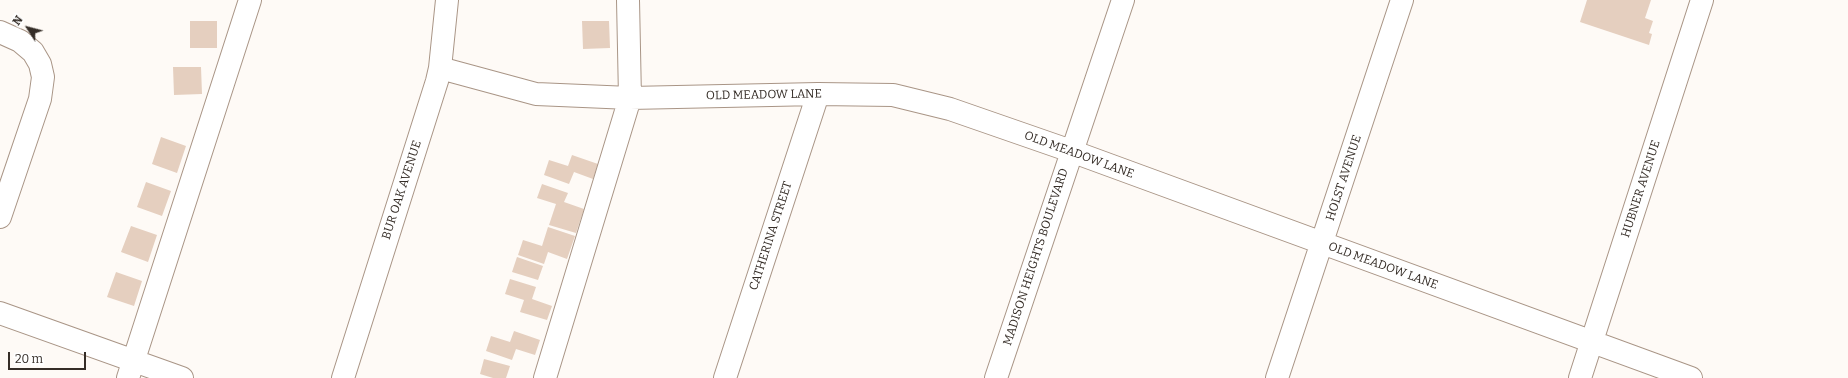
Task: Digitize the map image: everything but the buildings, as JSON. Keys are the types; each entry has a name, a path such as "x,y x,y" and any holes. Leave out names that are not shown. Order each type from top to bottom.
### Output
{"street":[{"path":"131,369 250,0"},
{"name":"BUR OAK AVENUE","path":"343,378 440,68 447,0"},
{"path":"545,378 630,98 628,0"},
{"name":"MADISON HEIGHTS BOULEVARD","path":"996,378 1071,151 1123,0"},
{"name":"HOLST AVENUE","path":"1277,378 1402,0"},
{"name":"HUBNER AVENUE","path":"1580,378 1702,0"},
{"path":"0,32 20,41 33,52 40,64 43,77 40,99 0,217"},
{"name":"OLD MEADOW LANE","path":"440,68 536,94 630,98 818,94 893,95 950,109 1071,151 1691,378"},
{"name":"CATHERINA STREET","path":"725,378 818,94"},
{"path":"0,313 131,369 182,378"}]}
